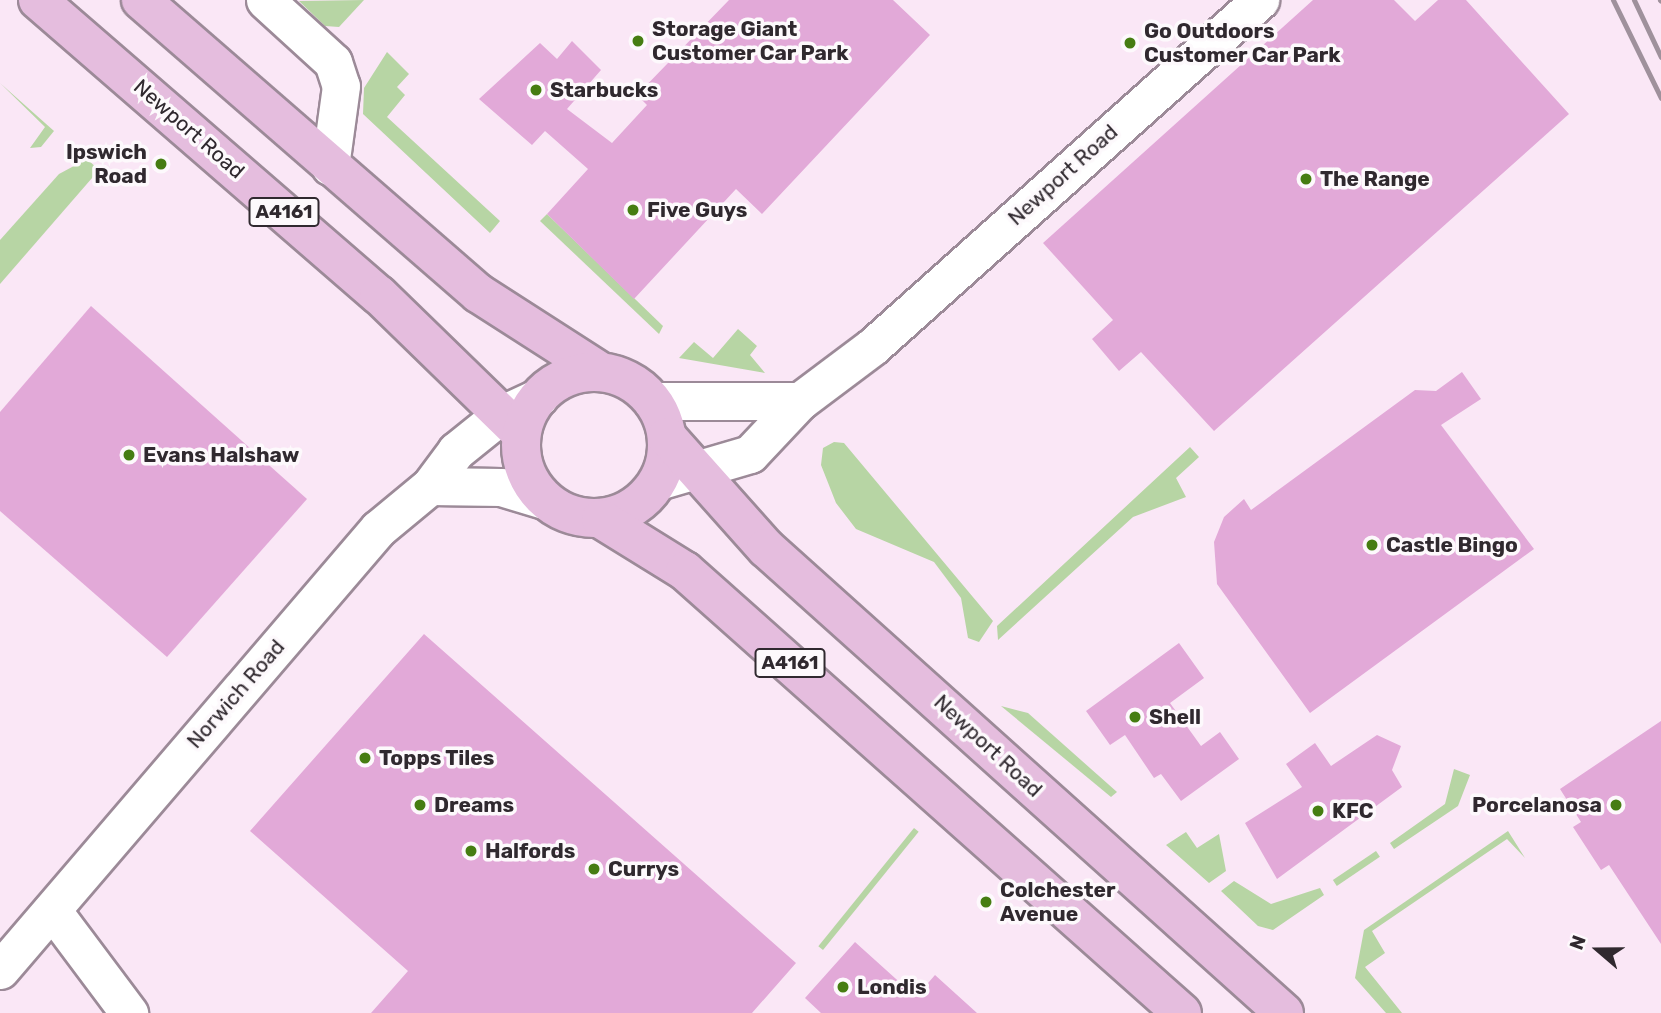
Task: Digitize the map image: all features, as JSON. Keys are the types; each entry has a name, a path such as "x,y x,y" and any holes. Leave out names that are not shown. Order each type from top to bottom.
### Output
{"main road":[{"name":"Newport Road","path":"38,0 379,295 512,424"},
{"name":"A4161","path":"141,0 478,293 542,340 601,372 624,379 652,401 667,437"},
{"path":"544,500 523,465 512,424 539,397 567,377 601,372"},
{"name":"Newport Road","path":"667,437 696,474 766,548 1284,1013"},
{"path":"600,519 628,510 658,481 667,437"},
{"name":"A4161","path":"544,500 564,512 600,519 685,571 1182,1013"}],"street":[{"path":"265,0 332,62 341,86 330,166"},
{"name":"Newport Road","path":"658,481 696,474 750,454 800,401 872,347 1259,0"},
{"path":"652,401 800,401"},
{"name":"Norwich Road","path":"0,970 378,529 430,486 456,451 512,424"},
{"path":"430,486 501,486 544,500"},
{"path":"52,910 129,1013"}],"green space":[{"path":"364,0 339,27 325,26 299,1"},
{"path":"387,52 409,74 397,87 405,95 387,117 500,221 490,233 363,114 364,88"},
{"path":"0,83 54,131 41,147 30,148 45,127"},
{"path":"87,159 99,170 0,284 0,240 59,174"},
{"path":"547,214 663,326 659,334 540,221"},
{"path":"738,329 757,346 750,355 765,373 679,358 694,342 713,358"},
{"path":"834,442 844,443 993,621 979,642 968,638 961,598 934,562 856,529 836,503 821,465 823,448"},
{"path":"1190,447 1199,457 1176,478 1186,497 1133,517 998,640 997,626"},
{"path":"1001,706 1028,713 1117,792 1111,797"},
{"path":"1454,769 1470,775 1458,806 1394,849 1390,843 1445,804"},
{"path":"914,828 919,832 823,950 818,946"},
{"path":"1508,831 1525,858 1507,839 1372,931 1385,953 1365,967 1402,1013 1386,1013 1355,978 1364,930"},
{"path":"1186,832 1197,848 1219,834 1226,871 1209,883 1166,845"},
{"path":"1376,851 1380,857 1337,886 1333,880"},
{"path":"1234,881 1271,904 1320,888 1324,895 1273,930 1258,926 1221,891"}],"building":[{"path":"729,0 893,0 930,35 762,214 736,189 634,299 547,214 588,169 545,131 532,145 479,99 540,43 557,59 572,41 601,70 567,109 612,143 647,105 637,95"},
{"name":"The Range","path":"1313,0 1394,0 1415,21 1438,0 1466,0 1569,114 1214,431 1141,352 1119,371 1092,339 1113,320 1043,243"},
{"name":"Evans Halshaw","path":"91,306 307,499 167,657 0,511 0,412"},
{"name":"Castle Bingo","path":"1462,372 1481,399 1441,425 1534,549 1310,713 1217,584 1214,542 1224,517 1244,499 1251,510 1415,390 1436,391"},
{"path":"424,634 796,963 752,1013 371,1013 408,971 250,831"},
{"name":"Shell","path":"1179,643 1204,678 1170,703 1201,746 1220,732 1239,759 1181,801 1161,774 1154,778 1125,735 1110,745 1086,711"},
{"name":"Porcelanosa","path":"1661,721 1661,944 1609,865 1601,870 1573,827 1581,822 1560,789"},
{"name":"KFC","path":"1377,735 1401,746 1392,770 1402,787 1277,879 1245,823 1302,787 1286,764 1315,743 1331,766"},
{"path":"855,942 916,997 935,975 977,1013 821,1013 805,998"}],"railway":[{"path":"1613,0 1661,98"},
{"path":"1634,0 1661,57"}],"place":[{"name":"Storage Giant Customer Car Park","path":"638,41"},
{"name":"Go Outdoors Customer Car Park","path":"1130,43"},
{"name":"Starbucks","path":"536,90"},
{"name":"Ipswich Road","path":"161,164"},
{"name":"The Range","path":"1306,179"},
{"name":"Five Guys","path":"633,210"},
{"name":"Evans Halshaw","path":"129,455"},
{"name":"Castle Bingo","path":"1372,545"},
{"name":"Shell","path":"1135,717"},
{"name":"Topps Tiles","path":"365,758"},
{"name":"Dreams","path":"420,805"},
{"name":"Porcelanosa","path":"1616,805"},
{"name":"KFC","path":"1318,811"},
{"name":"Halfords","path":"471,851"},
{"name":"Currys","path":"594,869"},
{"name":"Colchester Avenue","path":"986,902"},
{"name":"Londis","path":"843,987"}]}
